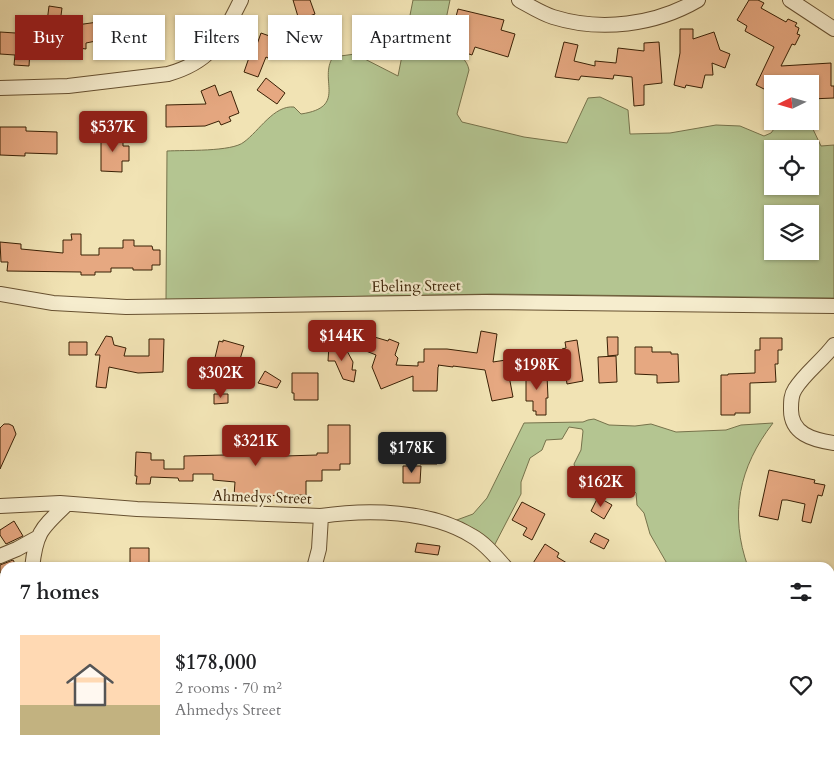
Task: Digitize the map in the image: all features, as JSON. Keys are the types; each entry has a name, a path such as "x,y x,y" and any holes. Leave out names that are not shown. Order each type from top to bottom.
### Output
{"street":[{"path":"0,88 68,86 180,71 194,65 214,47 241,0"},
{"path":"519,0 552,17 608,25 648,19 671,12 698,0"},
{"path":"790,0 834,29"},
{"name":"Ebeling Street","path":"0,294 53,303 126,307 484,302 834,306"},
{"path":"834,345 795,390 791,400 791,412 797,429 812,439 834,443"},
{"path":"33,562 37,538 48,522 67,504"},
{"name":"Ahmedys Street","path":"0,506 67,504 138,509 321,516 340,513 390,513 430,520 473,536 500,562"},
{"path":"315,562 320,543 321,516"},
{"path":"0,556 37,538"}],"green space":[{"path":"413,0 450,0 447,15 410,15"},
{"path":"352,54 352,60 367,60 398,76 401,60 464,60 469,70 457,114 462,122 524,137 567,143 588,98 600,97 628,110 630,134 670,133 716,125 740,126 764,136 773,130 813,130 818,140 764,140 764,195 819,195 819,142 821,146 834,145 834,298 491,294 166,300 167,151 219,149 238,145 250,137 273,114 280,110 294,107 301,114 315,110 324,105 328,99 328,75 332,60 342,60 342,56"},
{"path":"594,419 609,425 635,426 651,424 676,432 726,430 741,425 773,423 752,457 745,474 741,492 739,528 746,562 666,562 650,534 644,513 637,505 636,493 633,490 622,491 608,480 599,481 575,468 574,464 581,450 583,431 582,429 569,427 562,439 546,440 542,450 530,458 521,482 521,494 494,546 454,521 473,514 487,498 524,423 583,422"}],"building":[{"path":"293,0 310,0 315,14 298,15"},
{"path":"749,0 758,0 764,3 761,8 786,22 788,19 797,23 795,26 799,28 797,34 800,35 795,45 792,44 781,66 831,63 831,86 834,86 834,98 819,99 819,75 764,75 764,89 756,85 774,47 745,31 747,26 737,20"},
{"path":"49,6 62,8 61,15 48,15"},
{"path":"458,9 504,20 501,30 515,34 508,57 475,47 472,55 469,54 469,15 456,15"},
{"path":"93,23 93,42 86,43 86,49 83,49 83,24"},
{"path":"680,29 693,29 693,39 714,32 720,50 730,54 725,68 712,63 713,75 705,75 702,88 686,85 685,88 674,85 680,53"},
{"path":"0,32 15,33 15,55 0,54"},
{"path":"261,33 268,35 268,58 266,57 258,77 244,72 248,60 258,60 258,42"},
{"path":"564,42 578,45 574,61 595,66 595,61 616,63 618,48 644,51 644,43 659,42 662,83 644,85 644,105 634,106 632,77 614,75 613,79 581,76 579,80 555,77"},
{"path":"15,55 15,60 29,60 29,66 14,65"},
{"path":"266,78 285,93 277,104 257,90"},
{"path":"215,85 219,96 231,91 239,113 229,117 231,121 221,125 219,121 205,126 166,127 166,105 206,104 201,91"},
{"path":"0,127 26,127 26,131 57,132 57,154 25,153 25,156 0,155"},
{"path":"101,131 114,131 114,140 123,140 123,146 129,146 129,161 122,161 122,172 101,171"},
{"path":"71,234 81,234 81,255 99,255 99,248 123,248 123,240 134,240 134,246 152,246 153,250 160,250 160,265 152,265 152,270 111,268 111,272 95,272 95,275 81,275 81,272 7,271 8,262 1,262 0,242 21,244 21,249 63,253 63,240 72,240"},
{"path":"481,331 497,334 493,362 506,360 513,397 492,401 485,370 438,365 437,391 413,391 413,376 381,389 372,367 376,355 366,351 371,336 388,341 389,339 399,343 395,355 398,358 396,365 418,366 418,362 424,362 424,349 447,349 477,353"},
{"path":"106,336 112,337 114,345 126,348 124,356 149,356 149,339 164,339 163,372 138,373 109,367 106,388 96,387 100,355 95,355"},
{"path":"607,337 618,337 618,355 608,356"},
{"path":"760,338 782,338 782,350 778,350 778,364 775,364 776,382 750,383 750,413 721,415 721,375 755,373 755,350 760,350"},
{"path":"223,340 244,346 235,376 212,370 219,341 223,342"},
{"path":"577,340 583,381 567,384 562,349 566,348 565,342"},
{"path":"69,342 87,342 87,355 69,355"},
{"path":"329,345 337,345 346,349 353,362 352,370 356,370 354,382 343,379 335,361 328,361"},
{"path":"635,347 652,347 652,352 678,354 679,382 657,383 657,375 635,374"},
{"path":"616,356 617,382 599,383 598,357"},
{"path":"265,371 281,381 277,388 258,383"},
{"path":"526,371 539,371 539,375 547,375 548,398 546,398 546,415 536,415 536,411 533,411 533,401 526,401"},
{"path":"292,373 318,373 318,400 294,400"},
{"path":"214,394 228,394 228,403 214,404"},
{"path":"4,424 13,426 16,434 0,469 0,428"},
{"path":"328,425 350,425 350,464 340,464 340,470 322,470 322,481 306,481 306,495 234,496 235,482 213,480 213,474 193,474 193,481 179,481 178,478 151,477 150,484 136,484 136,452 151,453 151,460 164,460 164,469 184,469 184,456 224,455 224,445 256,446 257,442 278,447 277,451 286,453 285,456 317,455 317,453 328,453"},
{"path":"420,451 436,451 437,464 420,464"},
{"path":"403,466 421,466 420,483 403,483"},
{"path":"769,470 815,480 814,483 825,485 822,496 818,495 811,523 802,521 805,504 787,500 782,500 778,520 759,516"},
{"path":"598,497 612,505 604,519 591,511"},
{"path":"522,502 545,514 532,540 523,535 527,528 512,520"},
{"path":"14,521 23,536 6,544 0,535 0,530"},
{"path":"595,533 609,540 604,549 590,542"},
{"path":"417,543 440,546 438,555 415,552"},
{"path":"545,544 559,553 557,557 565,562 534,562"},
{"path":"130,548 149,548 149,562 130,562"}]}
